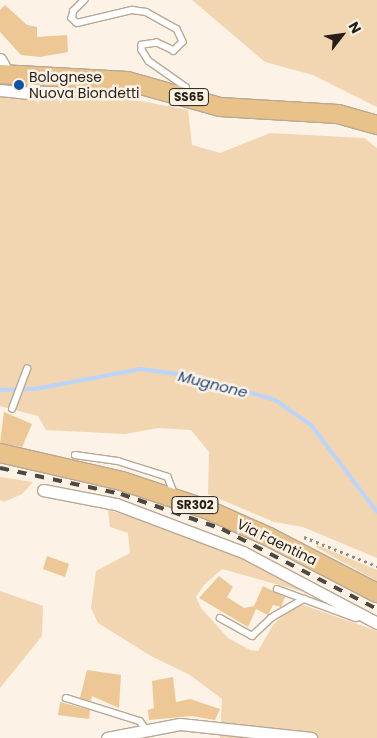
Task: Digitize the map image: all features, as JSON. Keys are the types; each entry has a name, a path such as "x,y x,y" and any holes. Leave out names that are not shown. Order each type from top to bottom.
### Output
{"main road":[{"name":"SS65","path":"3,80 38,77 127,82 220,107 338,114 377,125"},
{"name":"Via Faentina","path":"0,453 78,470 176,498 269,537 377,594"}],"street":[{"path":"0,59 3,80"},
{"name":"Via Faentina","path":"43,490 116,504 177,526 252,556 377,623"},
{"path":"107,738 180,724 311,738"}],"lane":[{"path":"85,0 74,11 72,18 77,23 132,10 146,12 177,29 183,42 174,51 157,43 142,45 142,50 149,60 186,87 187,97"},
{"path":"12,409 27,369"},
{"path":"75,454 118,461 168,476 176,498"},
{"path":"277,589 356,618 362,614"},
{"path":"220,618 252,636 271,618 304,599"},
{"path":"66,698 140,721 146,729"}],"path":[{"path":"300,536 377,566"}],"shaded area":[{"path":"192,0 377,0 377,107 313,75 265,62"},
{"path":"48,88 99,93 188,110 192,145 220,153 270,133 364,138 377,148 377,558 303,527 274,522 208,494 209,452 191,430 158,428 125,434 46,430 38,416 0,406 0,95 25,96"},
{"path":"0,477 33,482 22,494 4,502 0,500"},
{"path":"108,510 183,532 303,584 301,591 222,569 204,585 196,597 201,608 228,638 250,650 258,651 273,625 289,610 303,605 377,631 377,738 220,738 222,699 190,675 151,656 98,623 91,608 96,571 130,553 128,533 110,527"},
{"path":"317,545 377,570 377,581 316,547"},
{"path":"0,591 43,606 42,636 0,688"}],"building":[{"path":"5,5 27,25 37,27 37,37 67,35 68,52 40,57 21,55 0,32 0,10"},
{"path":"4,412 32,424 22,447 0,443"},
{"path":"47,556 69,564 65,577 43,569"},
{"path":"219,576 233,587 227,597 244,608 254,606 263,586 285,597 281,607 273,605 268,615 256,609 248,627 199,598"},
{"path":"87,670 121,675 119,708 92,696 91,701 80,698"},
{"path":"173,677 176,702 190,699 220,709 215,720 192,716 149,720 148,710 154,708 152,681"},
{"path":"60,702 90,710 89,719 58,715"}],"waterway":[{"name":"Mugnone","path":"0,390 35,389 141,369 197,377 275,400 311,425 377,512"}],"railway":[{"path":"0,468 121,494 222,529 377,609"}],"place":[{"name":"Bolognese Nuova Biondetti","path":"19,85"}]}
